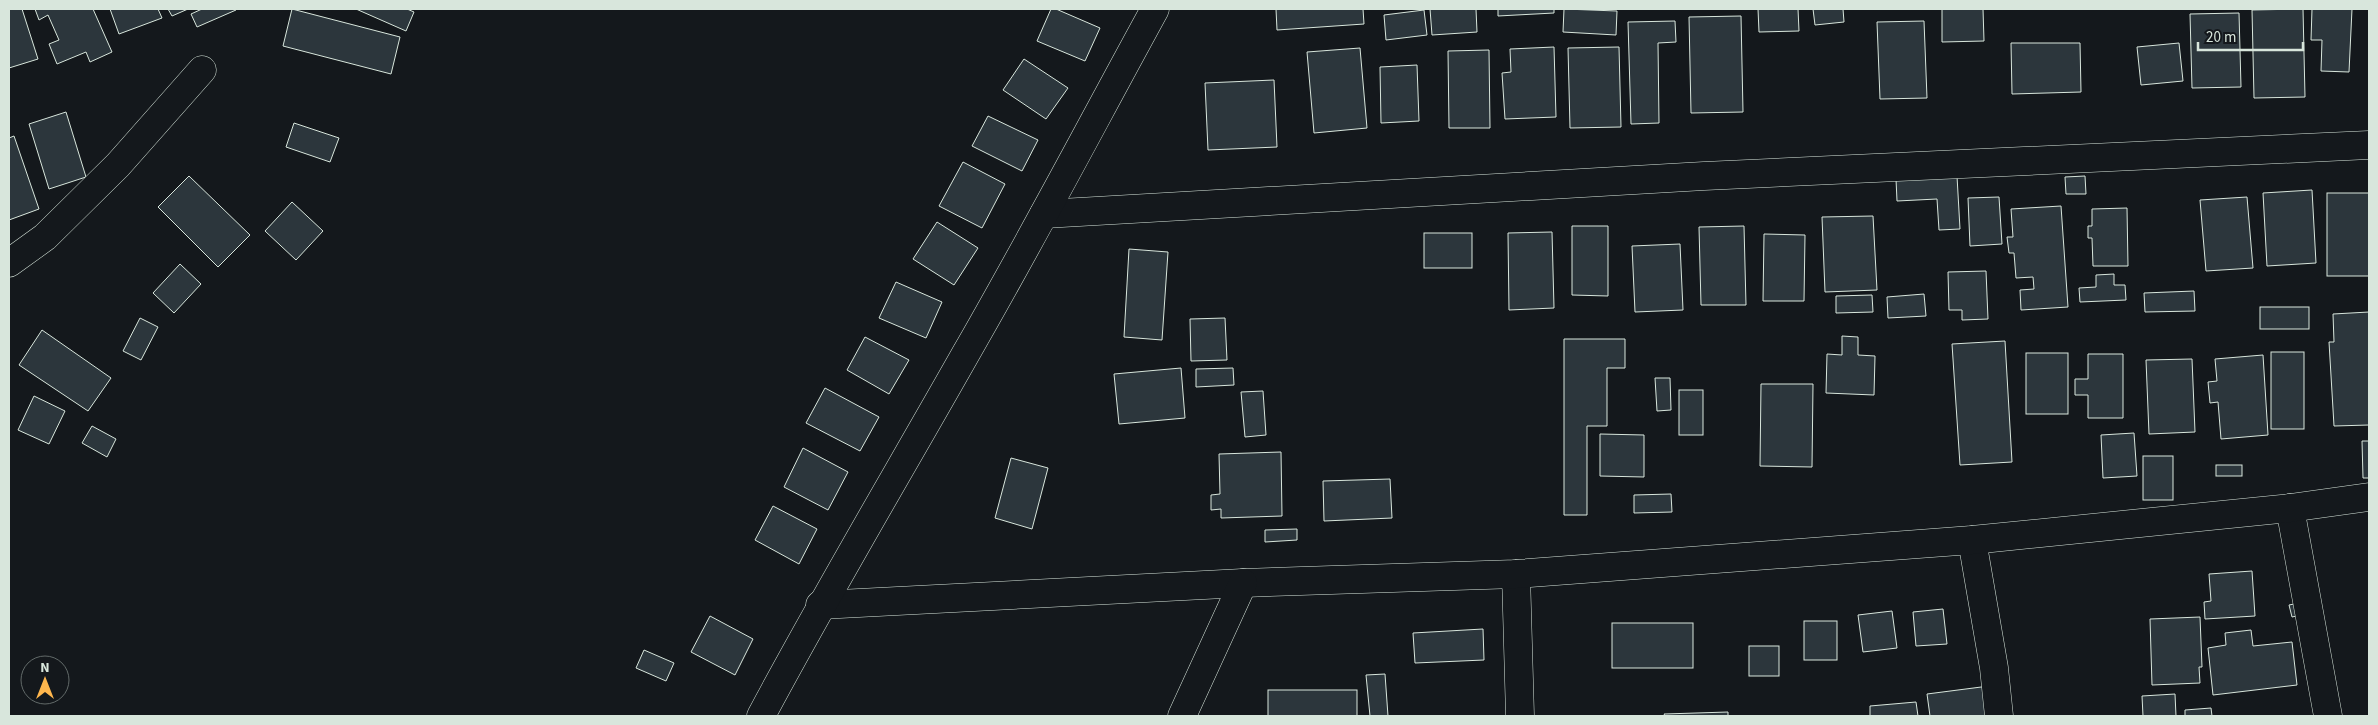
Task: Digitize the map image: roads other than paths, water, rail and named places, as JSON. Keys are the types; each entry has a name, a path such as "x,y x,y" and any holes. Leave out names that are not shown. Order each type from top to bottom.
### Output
{"street":[{"path":"761,716 820,605 966,355 1155,9"},
{"path":"9,263 45,237 118,165 202,70"},
{"path":"1044,214 1704,176 2369,145"},
{"path":"820,605 1242,583 1516,574 1972,540 2290,508 2369,497"},
{"path":"2290,508 2328,716"},
{"path":"1972,540 1994,668 1999,716"},
{"path":"1516,574 1520,716"},
{"path":"1182,716 1242,583"}]}
